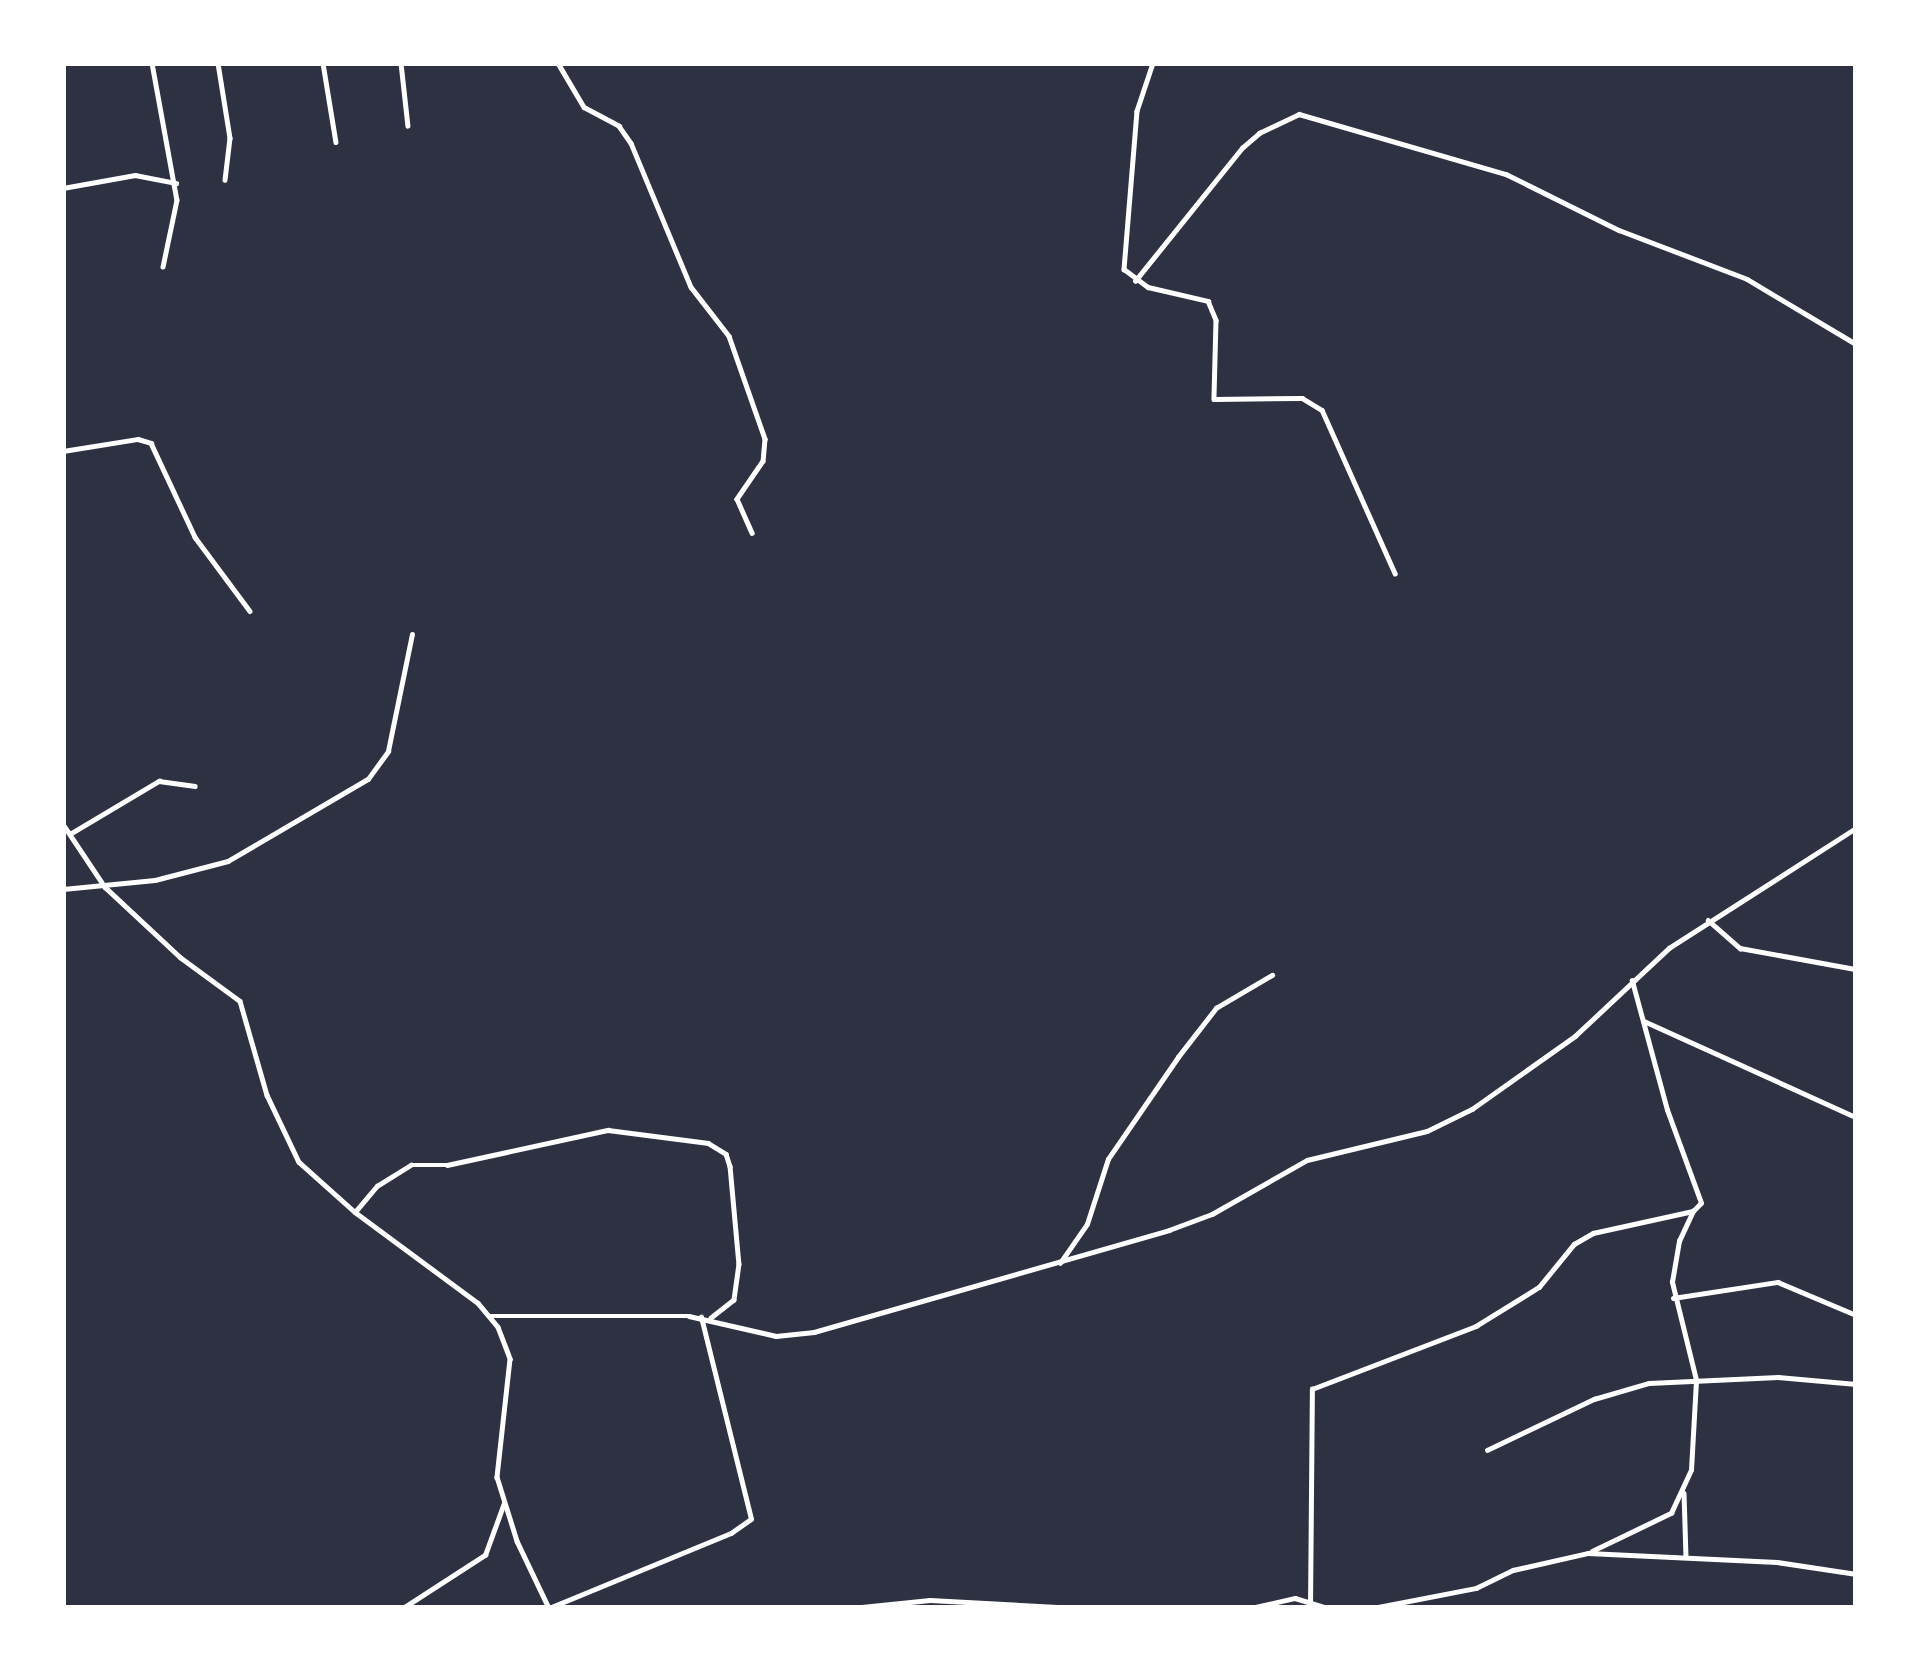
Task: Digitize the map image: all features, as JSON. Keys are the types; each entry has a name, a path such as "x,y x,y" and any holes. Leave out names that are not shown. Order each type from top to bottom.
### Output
{"street":[{"path":"152,63 176,183 176,224 163,267"},
{"path":"218,63 230,138 225,180"},
{"path":"323,63 336,142"},
{"path":"401,63 408,126"},
{"path":"558,63 584,107 620,126 631,143 691,287 729,336 764,439 763,461 737,499 752,533"},
{"path":"1153,63 1137,111 1122,257 1135,281 1201,298 1213,308 1214,399 1301,398 1322,410 1332,422 1395,573"},
{"path":"1135,281 1242,148 1259,133 1300,114 1506,174 1618,230 1747,279 1856,344"},
{"path":"63,188 135,175 176,183"},
{"path":"63,451 138,439 151,442 195,537 250,611"},
{"path":"63,889 105,887 228,862 368,779 388,751 412,634"},
{"path":"70,834 159,781 195,786"},
{"path":"63,824 105,887 188,964 236,996 289,1148 355,1212 489,1316 510,1359 497,1445 504,1503 549,1608 745,1526 752,1511 701,1317"},
{"path":"489,1316 701,1317 761,1334 814,1332 1060,1263 1212,1214 1307,1160 1448,1123 1576,1036 1631,979 1708,920 1856,828"},
{"path":"1708,920 1740,948 1856,969"},
{"path":"1060,1263 1087,1224 1108,1159 1178,1057 1216,1008 1272,975"},
{"path":"1631,979 1667,1110 1701,1193 1674,1260 1673,1298 1696,1380 1684,1493 1686,1556"},
{"path":"1644,1021 1856,1117"},
{"path":"355,1212 376,1186 411,1165 447,1165 608,1130 709,1143 726,1154 730,1166 739,1264 734,1300 711,1318"},
{"path":"1310,1604 1312,1389 1476,1326 1539,1287 1574,1244 1593,1233 1693,1210"},
{"path":"1673,1298 1778,1282 1856,1315"},
{"path":"1487,1450 1622,1390 1696,1380 1778,1377 1856,1384"},
{"path":"1373,1608 1476,1588 1513,1570 1588,1553 1670,1513 1684,1493"},
{"path":"403,1608 485,1555 504,1503"},
{"path":"1588,1553 1686,1556 1856,1574"},
{"path":"852,1608 930,1600 1076,1608"},
{"path":"1251,1608 1278,1600 1327,1608"}]}
